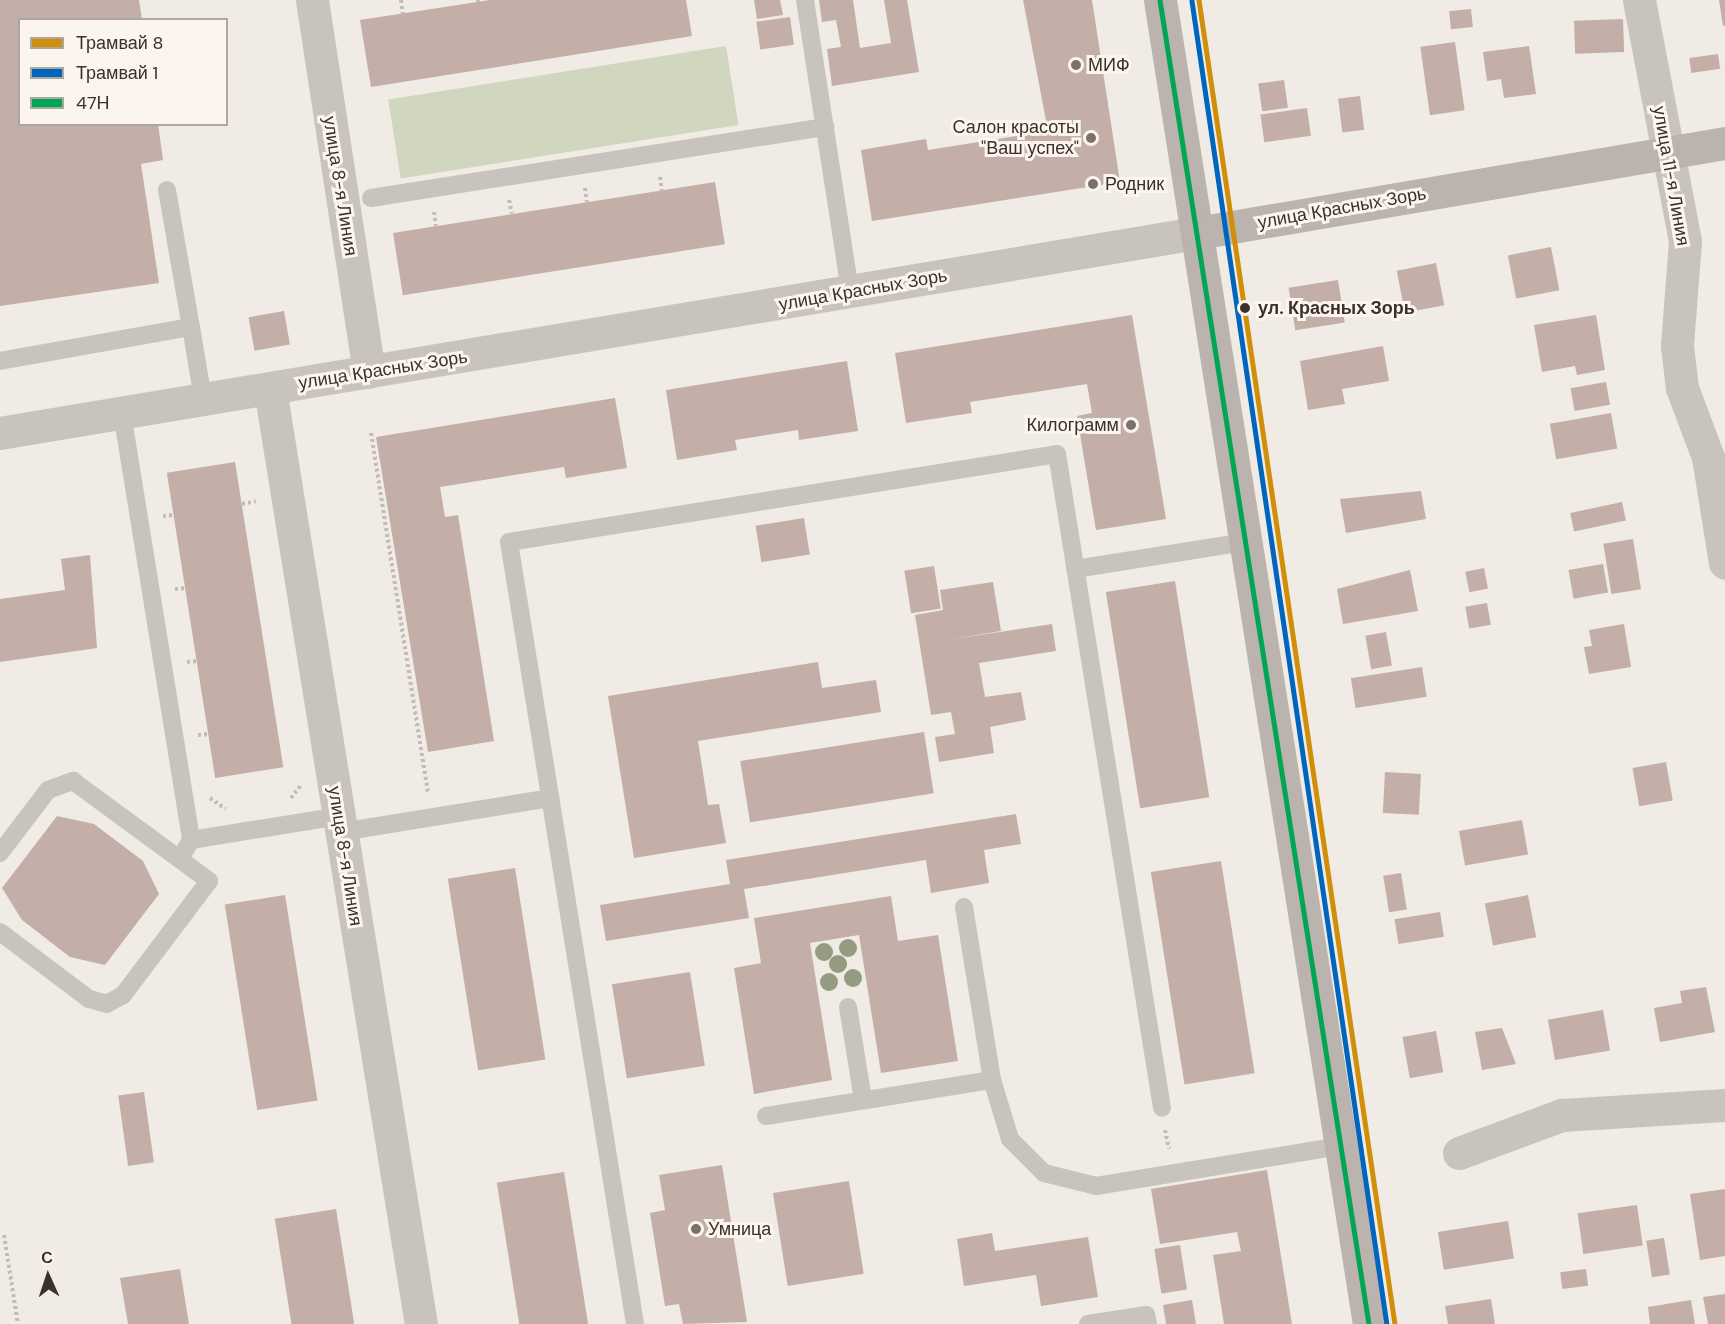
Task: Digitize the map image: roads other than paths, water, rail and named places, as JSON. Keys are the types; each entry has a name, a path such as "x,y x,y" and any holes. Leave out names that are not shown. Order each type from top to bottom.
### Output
{"main road":[{"path":"1160,0 1369,1324"},
{"name":"улица Красных Зорь","path":"1197,232 1725,144"}],"street":[{"name":"улица 8-я Линия","path":"312,0 369,372"},
{"name":"улица 11-я Линия","path":"1639,0 1685,241 1677,346 1682,388 1708,457 1725,563"},
{"name":"улица Красных Зорь","path":"0,433 1197,232"},
{"name":"улица 8-я Линия","path":"270,388 421,1324"},
{"path":"1459,1153 1562,1115 1725,1105"}],"lane":[{"path":"805,0 850,292"},
{"path":"371,198 825,127"},
{"path":"166,190 203,399"},
{"path":"0,361 191,327"},
{"path":"122,412 191,840 180,860"},
{"path":"635,1324 508,542 1057,454 1162,1108"},
{"path":"1075,569 1246,542"},
{"path":"0,853 48,790 64,781 81,785 209,881 116,1001 89,999 0,932"},
{"path":"191,840 432,817 550,798"},
{"path":"964,907 992,1080 1010,1139 1044,1173 1096,1186 1341,1146"},
{"path":"848,1007 863,1100"},
{"path":"766,1116 992,1080"},
{"path":"1088,1324 1146,1314 1148,1324"}],"tram line":[{"name":"8","path":"1199,0 1395,1324"},
{"name":"1","path":"1192,1 1387,1324"}],"place":[{"name":"МИФ","path":"1076,65"},
{"name":"Салон красоты \"Ваш успех\"","path":"1091,138"},
{"name":"Родник","path":"1093,184"},
{"name":"ул. Красных Зорь","path":"1245,308"},
{"name":"Килограмм","path":"1131,425"},
{"name":"Умница","path":"696,1229"}]}
